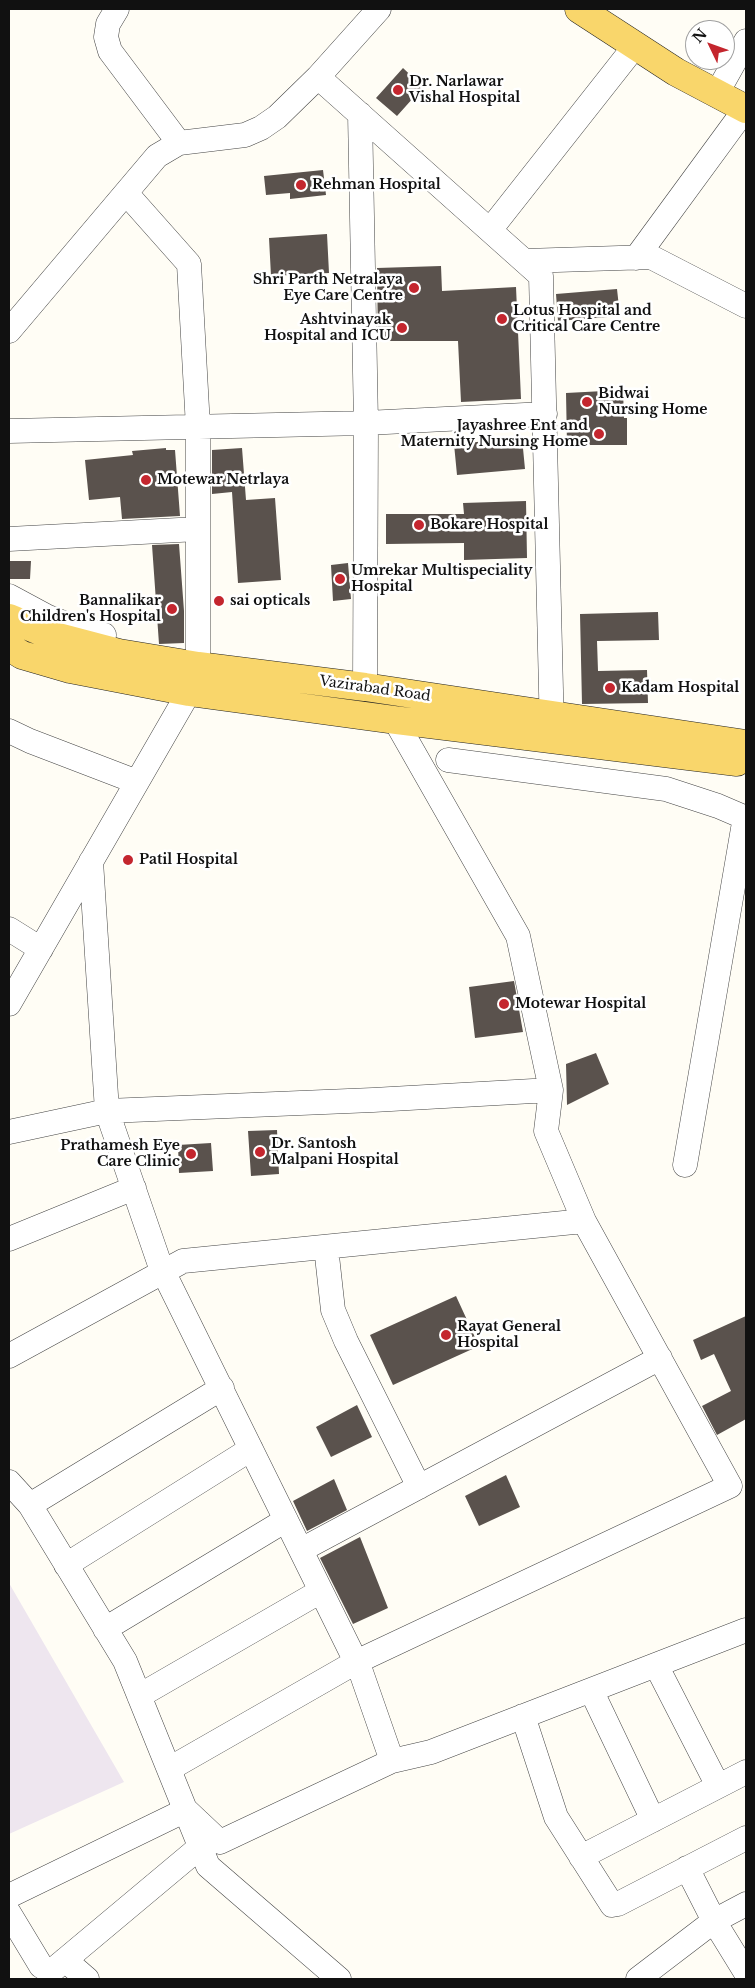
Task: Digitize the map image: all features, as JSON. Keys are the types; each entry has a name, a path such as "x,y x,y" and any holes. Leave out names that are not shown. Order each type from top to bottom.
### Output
{"main road":[{"path":"578,9 676,72 746,108"},
{"name":"Vazirabad Road","path":"9,618 47,634 85,645 198,660 365,687 552,727 746,763"},
{"name":"Vazirabad Road","path":"9,647 22,655 70,670 189,692 395,720 552,727 746,744"},
{"path":"284,705 288,676"}],"street":[{"path":"117,9 108,24 106,37 110,51 178,143"},
{"path":"9,331 157,156 178,143 245,135 261,128 277,117 318,77 379,9"},
{"path":"717,93 746,41"},
{"path":"490,230 635,46"},
{"path":"318,77 542,276 552,727"},
{"path":"636,258 746,108"},
{"path":"360,114 366,423 365,687"},
{"path":"9,1004 189,692 198,660 198,427 189,264 126,193"},
{"path":"525,261 651,257 746,306"},
{"path":"9,431 366,423 545,414"},
{"path":"9,539 198,528"},
{"path":"9,596 48,617 76,628 198,660"},
{"path":"169,1769 356,1662 730,1486 584,1221 546,1131 551,1090 518,936 395,720"},
{"path":"9,730 30,741 137,782"},
{"path":"448,760 666,789 718,806 745,818 685,1165"},
{"path":"91,861 107,1111 164,1273 356,1662 392,1761"},
{"path":"9,929 41,949"},
{"path":"9,1132 107,1111 373,1100 551,1090"},
{"path":"9,1239 134,1188"},
{"path":"9,1356 183,1262 584,1221"},
{"path":"326,1247 333,1310 346,1341 419,1487"},
{"path":"301,1550 660,1358"},
{"path":"30,1505 222,1388"},
{"path":"66,1565 251,1449"},
{"path":"9,1482 30,1505 125,1661 208,1866 338,1979"},
{"path":"105,1629 286,1520"},
{"path":"139,1696 321,1591"},
{"path":"186,1810 220,1842 392,1761 431,1752 746,1630"},
{"path":"656,1665 718,1786"},
{"path":"591,1690 653,1820"},
{"path":"523,1716 554,1812 610,1903 615,1905 746,1838"},
{"path":"581,1857 746,1772"},
{"path":"9,1896 186,1810"},
{"path":"56,1970 200,1846"},
{"path":"687,1868 714,1921 745,1968"},
{"path":"638,1979 714,1921 746,1904"},
{"path":"10,1918 41,1966 87,1979"}],"shaded area":[{"path":"9,1583 124,1782 9,1834"}],"building":[{"path":"403,68 423,87 397,116 376,98"},
{"path":"323,170 326,195 290,199 290,193 266,195 264,176"},
{"path":"327,234 329,273 271,276 269,238"},
{"path":"441,266 442,291 516,287 521,399 461,402 458,341 378,341 377,268"},
{"path":"617,289 620,316 558,321 556,294"},
{"path":"623,390 624,418 627,418 627,445 567,445 566,393"},
{"path":"522,438 525,469 457,475 454,444"},
{"path":"166,448 166,450 175,450 180,516 122,519 120,497 89,500 85,460 133,455 132,451"},
{"path":"242,448 246,500 275,498 281,580 238,583 232,492 212,494 212,450"},
{"path":"526,501 527,558 464,560 464,543 386,544 386,514 464,514 463,503"},
{"path":"179,544 184,611 184,643 159,644 152,545"},
{"path":"9,561 31,561 30,579 9,579"},
{"path":"348,563 351,599 333,601 331,565"},
{"path":"658,612 659,640 597,641 598,671 647,670 648,703 582,704 580,614"},
{"path":"514,981 523,1032 475,1038 469,987"},
{"path":"596,1053 609,1084 567,1105 566,1064"},
{"path":"277,1130 279,1174 251,1176 248,1131"},
{"path":"211,1143 213,1171 179,1173 178,1145"},
{"path":"456,1296 479,1346 393,1385 370,1335"},
{"path":"746,1316 746,1419 717,1435 702,1406 731,1391 714,1354 701,1360 693,1340"},
{"path":"357,1405 372,1437 331,1457 316,1427"},
{"path":"506,1475 520,1507 479,1526 465,1496"},
{"path":"334,1479 347,1510 307,1531 293,1501"},
{"path":"360,1537 388,1608 353,1624 320,1558"}],"place":[{"name":"Dr. Narlawar Vishal Hospital","path":"398,90"},
{"name":"Rehman Hospital","path":"301,185"},
{"name":"Shri Parth Netralaya Eye Care Centre","path":"414,288"},
{"name":"Lotus Hospital and Critical Care Centre","path":"502,319"},
{"name":"Ashtvinayak Hospital and ICU","path":"402,328"},
{"name":"Bidwai Nursing Home","path":"587,402"},
{"name":"Jayashree Ent and Maternity Nursing Home","path":"599,434"},
{"name":"Motewar Netrlaya","path":"146,480"},
{"name":"Bokare Hospital","path":"419,525"},
{"name":"Umrekar Multispeciality Hospital","path":"340,579"},
{"name":"sai opticals","path":"219,601"},
{"name":"Bannalikar Children's Hospital","path":"172,609"},
{"name":"Kadam Hospital","path":"610,688"},
{"name":"Patil Hospital","path":"128,860"},
{"name":"Motewar Hospital","path":"504,1004"},
{"name":"Dr. Santosh Malpani Hospital","path":"260,1152"},
{"name":"Prathamesh Eye Care Clinic","path":"191,1154"},
{"name":"Rayat General Hospital","path":"446,1335"}]}
